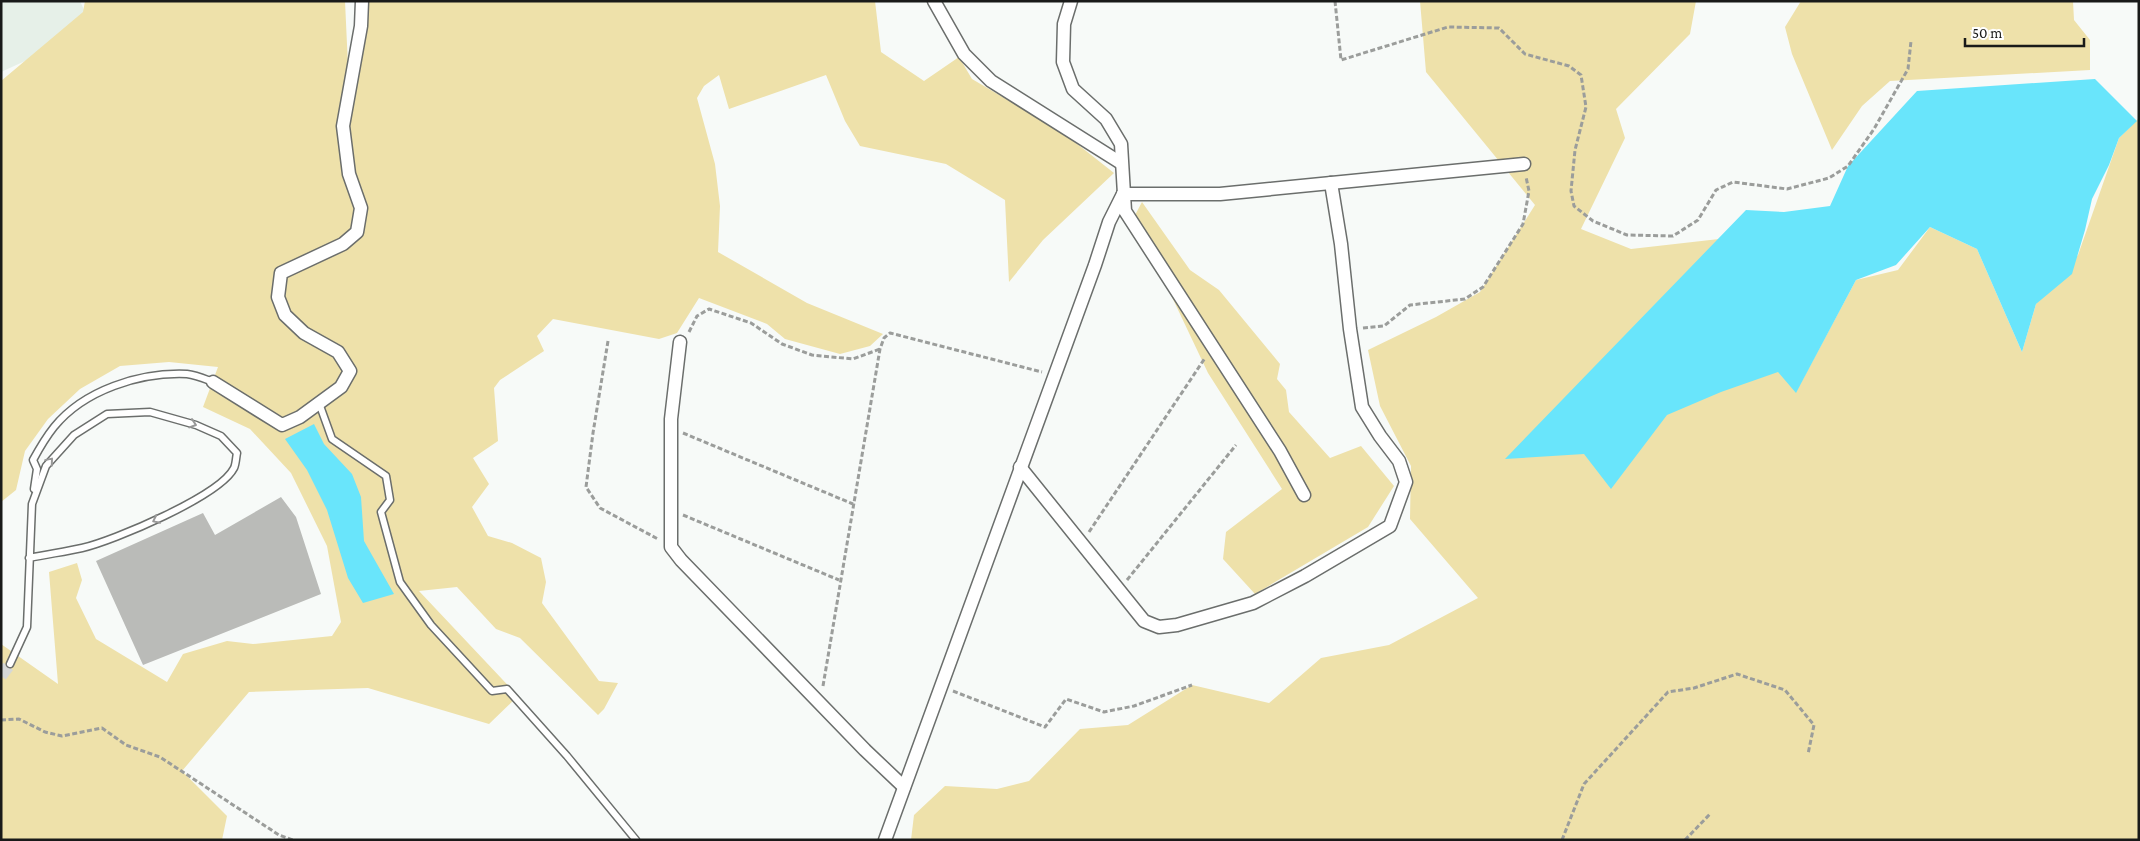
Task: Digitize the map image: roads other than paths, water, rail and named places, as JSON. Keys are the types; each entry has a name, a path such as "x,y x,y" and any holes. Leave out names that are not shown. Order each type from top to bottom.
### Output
{"street":[{"path":"213,382 282,425 300,417 341,387 350,371 338,352 304,333 285,315 278,297 281,273 343,244 357,232 361,208 349,174 343,126 361,26 362,1"},
{"path":"934,1 964,54 991,82 1121,163"},
{"path":"1071,1 1064,24 1063,62 1073,89 1106,119 1121,144 1125,211 1280,451 1304,495"},
{"path":"1123,194 1220,194 1524,164"},
{"path":"1020,467 1144,621 1158,627 1177,625 1253,603 1305,576 1390,526 1406,482 1399,461 1362,407 1350,329 1341,244 1331,183"},
{"path":"885,840 1109,222 1123,194"},
{"path":"680,342 671,428 672,547 681,560 820,704 904,787"}],"lane":[{"path":"10,664 27,627 32,504 37,470 33,460 54,427 74,408 100,392 134,380 156,375 190,374 213,382"},
{"path":"319,403 332,439 386,476 390,500 381,512 400,582 431,625 492,691 507,689 567,756 636,840"},
{"path":"29,558 82,548 121,536 156,520 190,502 222,481 234,468 237,453 221,436 196,425 150,412 106,414 74,435 46,466 32,504"}],"water":[{"path":"2095,79 2137,121 2119,138 2109,165 2092,199 2072,274 2036,304 2022,352 1977,249 1930,227 1896,265 1856,280 1796,393 1778,372 1721,392 1667,415 1611,489 1584,454 1505,459 1746,210 1784,212 1830,206 1848,166 1917,91"},
{"path":"314,424 324,444 352,474 361,497 364,541 394,594 363,603 348,578 327,510 307,470 285,439"}],"tunnel":[{"path":"1,676 10,664"}]}
